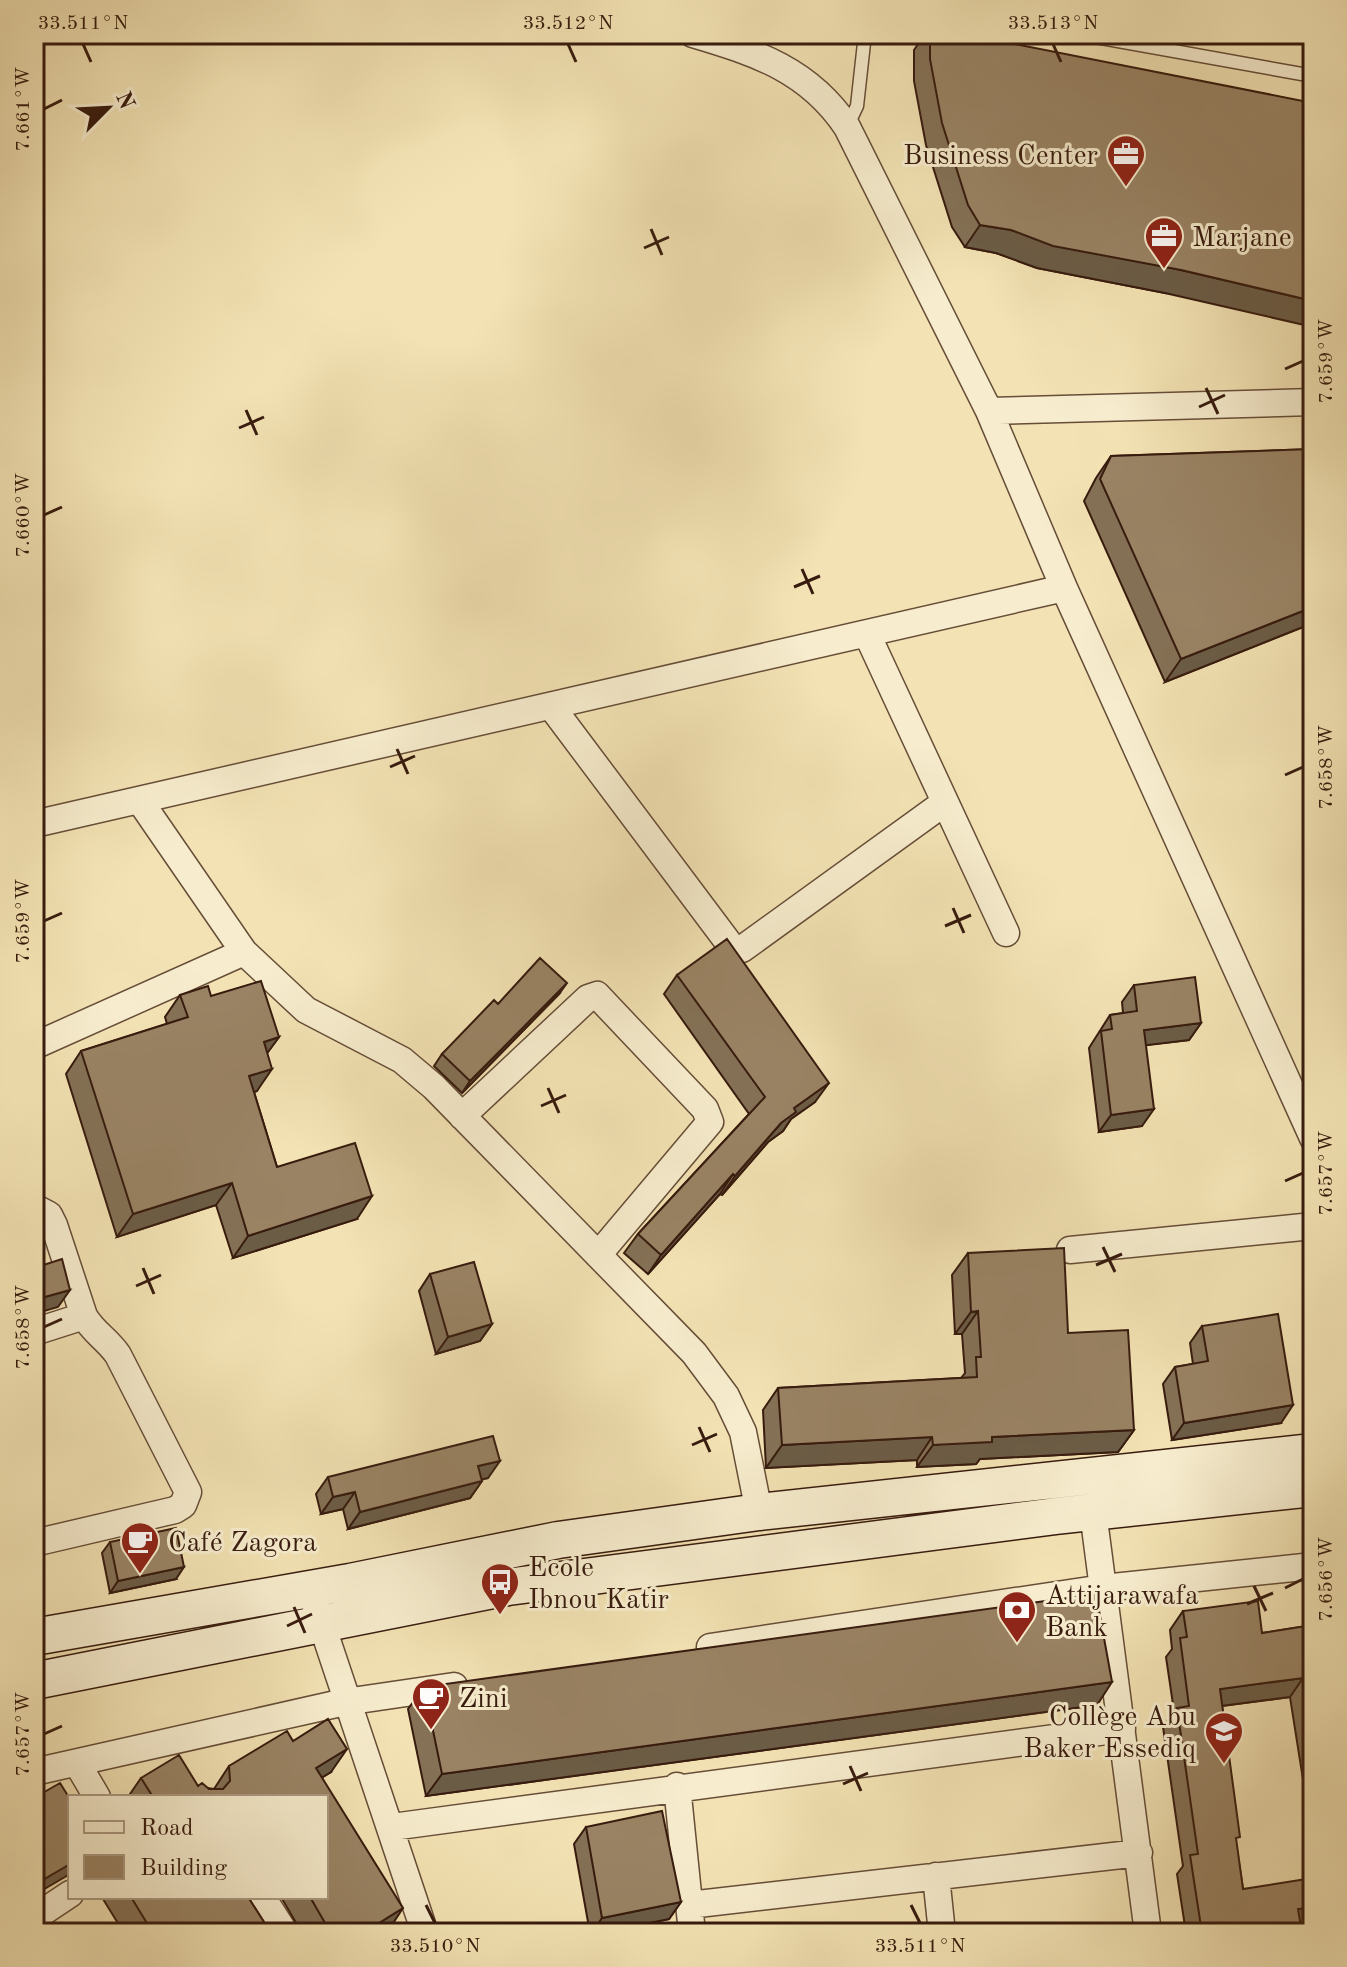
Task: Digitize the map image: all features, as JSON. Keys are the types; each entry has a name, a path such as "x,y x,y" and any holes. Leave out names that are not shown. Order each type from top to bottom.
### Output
{"street":[{"path":"693,34 766,58 801,77 830,101 847,127 989,411 1064,588 1313,1138"},
{"path":"989,411 1313,402"},
{"path":"34,824 1064,588"},
{"path":"867,634 1006,933"},
{"path":"551,706 734,950 742,949 944,803"},
{"path":"140,801 244,952 306,1010 402,1060 462,1116 694,1353 726,1396 743,1432 759,1512"},
{"path":"34,1046 244,952"},
{"path":"462,1116 588,998 597,995 705,1109 710,1122 598,1255"},
{"path":"34,1207 49,1215 84,1316 91,1328 104,1337 118,1355 185,1483 187,1499 175,1510 34,1543"},
{"path":"1070,1250 1313,1226"},
{"path":"34,1332 84,1316"},
{"path":"34,1637 558,1540 759,1512 1313,1452"},
{"path":"34,1681 508,1587 1093,1512 1313,1488"},
{"path":"1093,1512 1148,1933"},
{"path":"692,1650 1103,1588 1313,1566"},
{"path":"311,1588 345,1702 392,1827 425,1933"},
{"path":"34,1772 345,1702 487,1681"},
{"path":"392,1827 677,1786 1122,1729"},
{"path":"167,1744 183,1771"},
{"path":"77,1763 96,1795"},
{"path":"677,1786 692,1933"},
{"path":"689,1905 1139,1853"},
{"path":"936,1876 942,1933"},
{"path":"34,1918 68,1895"},
{"path":"263,1899 285,1933"}],"lane":[{"path":"847,127 855,114 865,34"},
{"path":"1079,34 1313,76"}],"building":[{"name":"Business Center","path":"930,34 964,34 1313,103 1313,301 1181,270 1053,246 1011,230 980,225 968,205 942,123 930,59"},
{"path":"1313,449 1313,607 1181,659 1100,479 1111,456"},
{"path":"727,939 829,1083 794,1108 796,1112 781,1123 661,1255 638,1234 765,1097 677,975"},
{"path":"540,958 567,983 470,1081 442,1054 494,1000 498,1004"},
{"path":"1195,977 1201,1023 1144,1030 1154,1109 1111,1115 1101,1031 1112,1029 1110,1015 1137,1011 1134,985"},
{"path":"261,981 279,1037 264,1042 272,1069 249,1076 277,1167 355,1143 372,1196 248,1236 232,1183 133,1214 81,1051 188,1017 180,995 208,986 211,996"},
{"path":"1064,1248 1068,1333 1128,1330 1134,1430 992,1437 992,1442 933,1445 932,1437 782,1445 778,1388 977,1377 976,1357 981,1357 978,1311 971,1312 968,1253"},
{"path":"62,1259 70,1290 34,1300 34,1268"},
{"path":"474,1262 492,1324 448,1337 430,1274"},
{"path":"1278,1314 1293,1405 1184,1423 1175,1367 1208,1361 1202,1326"},
{"path":"493,1436 500,1461 478,1466 482,1481 360,1512 355,1492 333,1497 328,1477"},
{"path":"176,1528 184,1567 118,1581 110,1542"},
{"path":"1096,1594 1112,1682 442,1774 424,1687"},
{"path":"1258,1601 1262,1633 1313,1625 1313,1739 1303,1678 1220,1689 1240,1837 1236,1838 1243,1889 1313,1878 1313,1907 1298,1909 1302,1933 1202,1933 1190,1855 1198,1854 1177,1708 1189,1706 1180,1638 1187,1637 1183,1611"},
{"path":"328,1719 347,1749 316,1768 403,1908 363,1933 309,1933 325,1923 311,1899 328,1899 328,1795 152,1795 141,1778 179,1755 198,1786 202,1783 209,1789 223,1789 230,1781 229,1766 287,1731 293,1741"},
{"path":"60,1783 68,1796 68,1865 34,1885 34,1798"},
{"path":"662,1811 681,1902 602,1918 586,1827"},
{"path":"132,1899 249,1899 271,1933 153,1933"}],"place":[{"name":"Business Center","path":"1126,188"},
{"name":"Marjane","path":"1164,270"},
{"name":"Café Zagora","path":"140,1575"},
{"name":"Ecole Ibnou Katir","path":"500,1616"},
{"name":"Attijarawafa Bank","path":"1017,1644"},
{"name":"Zini","path":"431,1731"},
{"name":"Collège Abu Baker Essediq","path":"1224,1765"}]}
